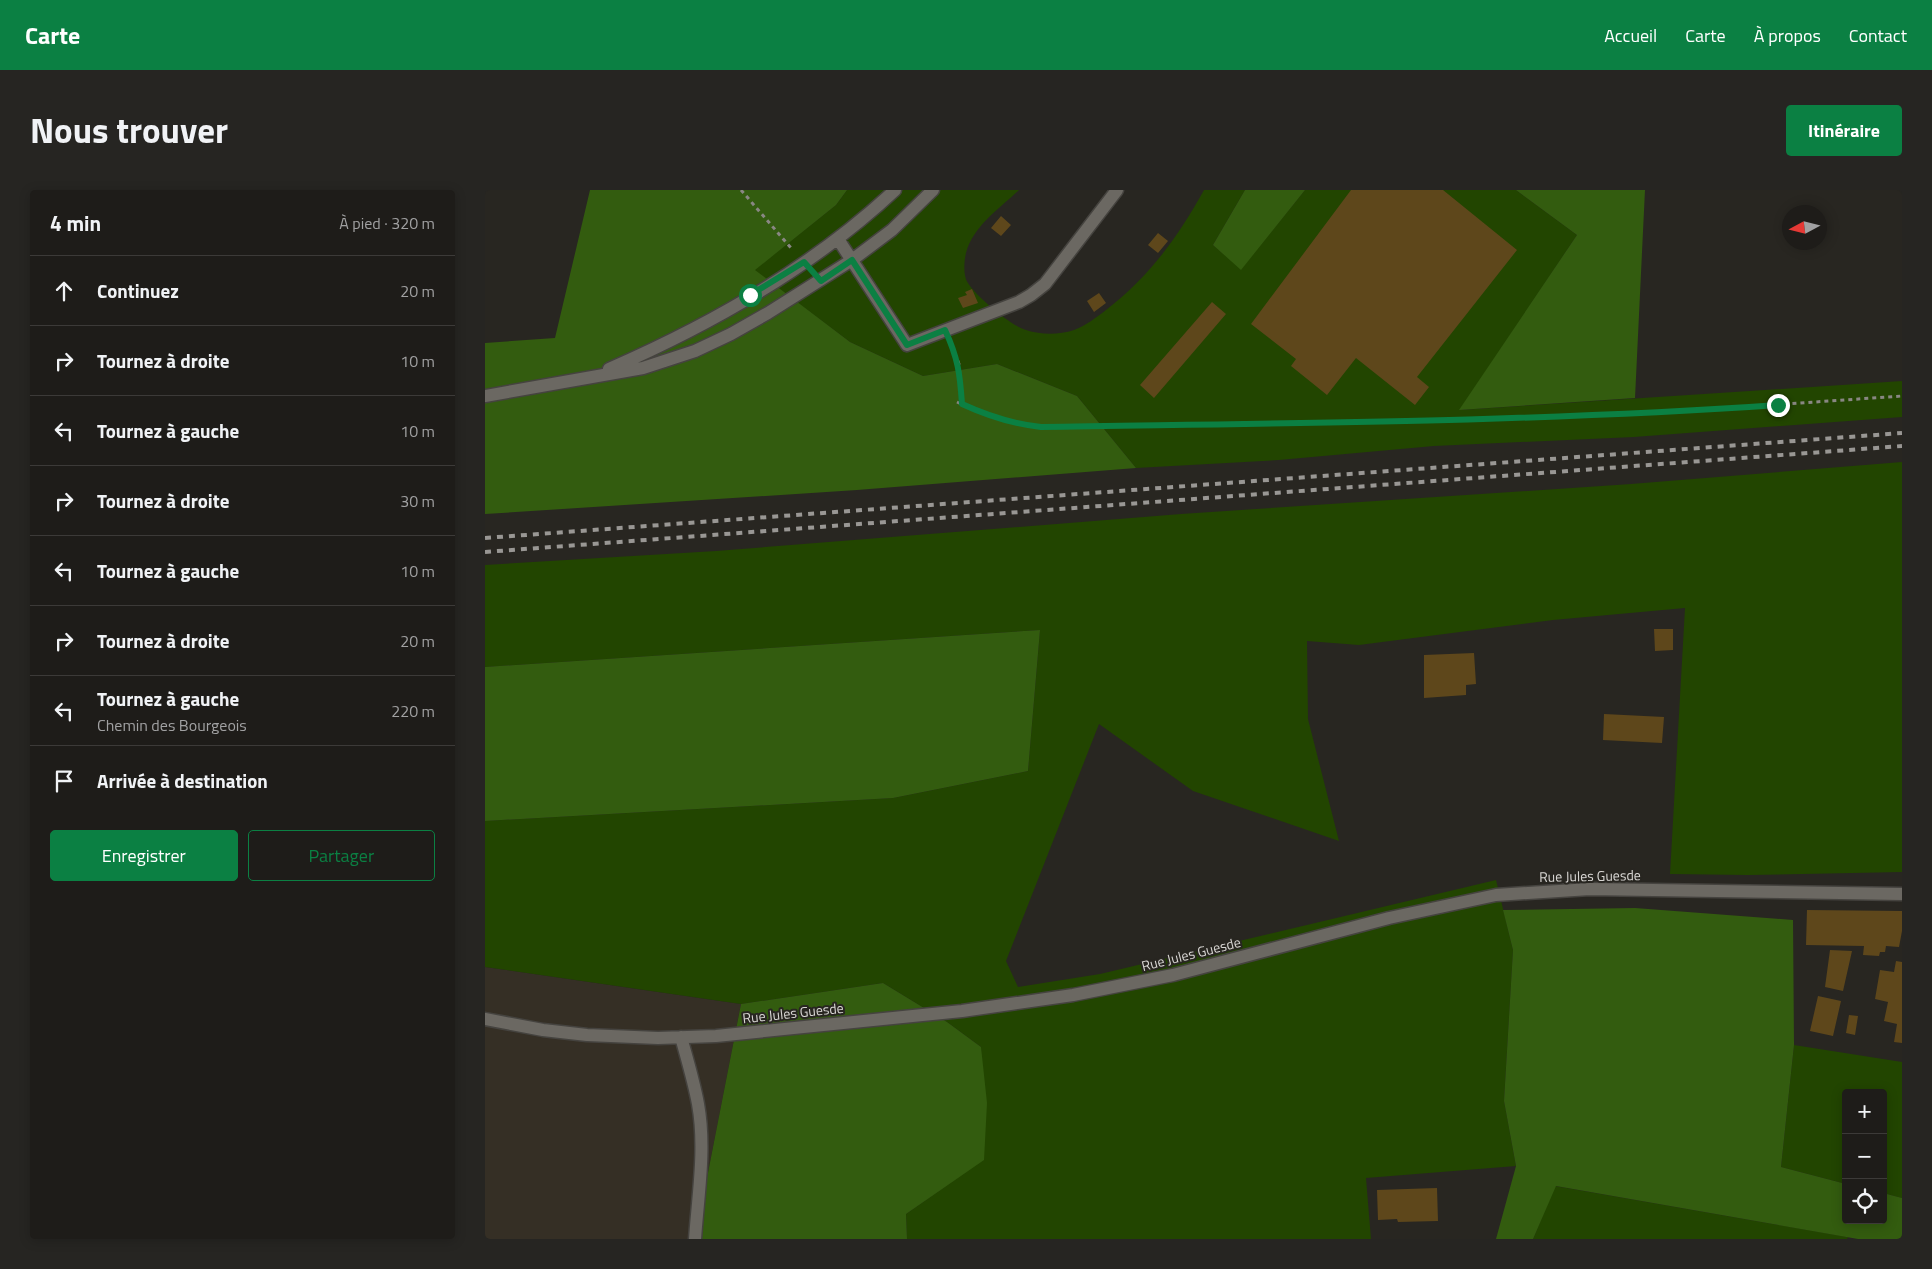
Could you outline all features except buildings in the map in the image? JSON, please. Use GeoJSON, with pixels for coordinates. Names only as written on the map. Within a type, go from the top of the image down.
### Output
{"type":"FeatureCollection","features":[{"type":"Feature","properties":{"kind":"street"},"geometry":{"type":"LineString","coordinates":[[591,377],[690,330],[804,262],[838,239],[895,190]]}},
{"type":"Feature","properties":{"kind":"street"},"geometry":{"type":"LineString","coordinates":[[485,396],[643,368],[695,351],[731,334],[852,260],[892,230],[933,190]]}},
{"type":"Feature","properties":{"kind":"street"},"geometry":{"type":"LineString","coordinates":[[838,239],[907,345],[1031,296],[1045,284],[1117,190]]}},
{"type":"Feature","properties":{"kind":"street","name":"Rue Jules Guesde"},"geometry":{"type":"LineString","coordinates":[[485,1019],[565,1033],[636,1038],[716,1036],[962,1011],[1073,995],[1173,975],[1389,918],[1496,895],[1590,889],[1902,894]]}},
{"type":"Feature","properties":{"kind":"street"},"geometry":{"type":"LineString","coordinates":[[681,1037],[698,1105],[700,1125],[700,1166],[695,1239]]}},
{"type":"Feature","properties":{"kind":"path"},"geometry":{"type":"LineString","coordinates":[[741,190],[804,262]]}},
{"type":"Feature","properties":{"kind":"path"},"geometry":{"type":"LineString","coordinates":[[945,330],[959,364],[962,404]]}},
{"type":"Feature","properties":{"kind":"path"},"geometry":{"type":"LineString","coordinates":[[957,402],[1001,420],[1041,427],[1482,420],[1684,412],[1902,396]]}},
{"type":"Feature","properties":{"kind":"shaded area"},"geometry":{"type":"Polygon","coordinates":[[[485,967],[741,1004],[695,1239],[485,1239],[485,967]]]}},
{"type":"Feature","properties":{"kind":"green space"},"geometry":{"type":"Polygon","coordinates":[[[590,190],[847,190],[836,205],[755,270],[850,342],[923,376],[997,364],[1077,396],[1136,468],[857,490],[485,514],[485,343],[555,338],[590,190]]]}},
{"type":"Feature","properties":{"kind":"green space"},"geometry":{"type":"Polygon","coordinates":[[[847,190],[1019,190],[988,218],[975,234],[966,253],[964,264],[965,276],[972,289],[978,295],[1012,323],[1026,330],[1050,334],[1068,332],[1082,326],[1099,316],[1136,284],[1173,240],[1204,190],[1245,190],[1213,245],[1241,269],[1305,190],[1516,190],[1577,235],[1460,410],[1902,381],[1902,417],[1634,437],[1434,446],[1279,460],[1136,468],[1077,396],[997,364],[923,376],[850,342],[754,270],[836,205],[847,190]]]}},
{"type":"Feature","properties":{"kind":"green space"},"geometry":{"type":"Polygon","coordinates":[[[1245,190],[1305,190],[1241,270],[1213,245],[1245,190]]]}},
{"type":"Feature","properties":{"kind":"green space"},"geometry":{"type":"Polygon","coordinates":[[[1516,190],[1645,190],[1635,398],[1459,410],[1577,235],[1516,190]]]}},
{"type":"Feature","properties":{"kind":"green space"},"geometry":{"type":"Polygon","coordinates":[[[1902,462],[1902,872],[1748,875],[1670,874],[1685,608],[1553,620],[1359,645],[1307,641],[1308,719],[1339,841],[1193,791],[1099,724],[1006,961],[1018,987],[1100,974],[1496,880],[1513,950],[1504,1101],[1516,1166],[1366,1178],[1371,1239],[907,1239],[906,1214],[984,1159],[981,1047],[947,1022],[883,983],[741,1004],[485,967],[485,821],[893,798],[1028,771],[1040,630],[485,667],[485,565],[716,551],[1181,514],[1631,484],[1902,462]]]}},
{"type":"Feature","properties":{"kind":"green space"},"geometry":{"type":"Polygon","coordinates":[[[1040,630],[1028,771],[893,798],[485,821],[485,667],[1040,630]]]}},
{"type":"Feature","properties":{"kind":"green space"},"geometry":{"type":"Polygon","coordinates":[[[1635,908],[1793,920],[1794,1045],[1781,1167],[1842,1183],[1842,1224],[1887,1224],[1887,1194],[1902,1198],[1902,1239],[1858,1239],[1556,1186],[1533,1239],[1496,1239],[1516,1166],[1504,1101],[1513,950],[1503,910],[1635,908]]]}},
{"type":"Feature","properties":{"kind":"green space"},"geometry":{"type":"Polygon","coordinates":[[[883,983],[947,1022],[981,1047],[987,1103],[984,1160],[906,1214],[907,1239],[695,1239],[741,1004],[883,983]]]}},
{"type":"Feature","properties":{"kind":"green space"},"geometry":{"type":"Polygon","coordinates":[[[1794,1045],[1902,1062],[1902,1198],[1887,1194],[1887,1089],[1842,1089],[1842,1183],[1781,1167],[1794,1045]]]}},
{"type":"Feature","properties":{"kind":"green space"},"geometry":{"type":"Polygon","coordinates":[[[1555,1186],[1848,1237],[1847,1239],[1533,1239],[1555,1186]]]}},
{"type":"Feature","properties":{"kind":"railway"},"geometry":{"type":"LineString","coordinates":[[485,538],[1902,433]]}},
{"type":"Feature","properties":{"kind":"railway"},"geometry":{"type":"LineString","coordinates":[[485,552],[1902,446]]}},
{"type":"Feature","properties":{"kind":"route"},"geometry":{"type":"LineString","coordinates":[[750,295],[804,262],[821,281],[852,260],[907,345],[945,330],[959,364],[962,404],[993,417],[1027,426],[1482,420],[1684,412],[1778,405]]}}]}
